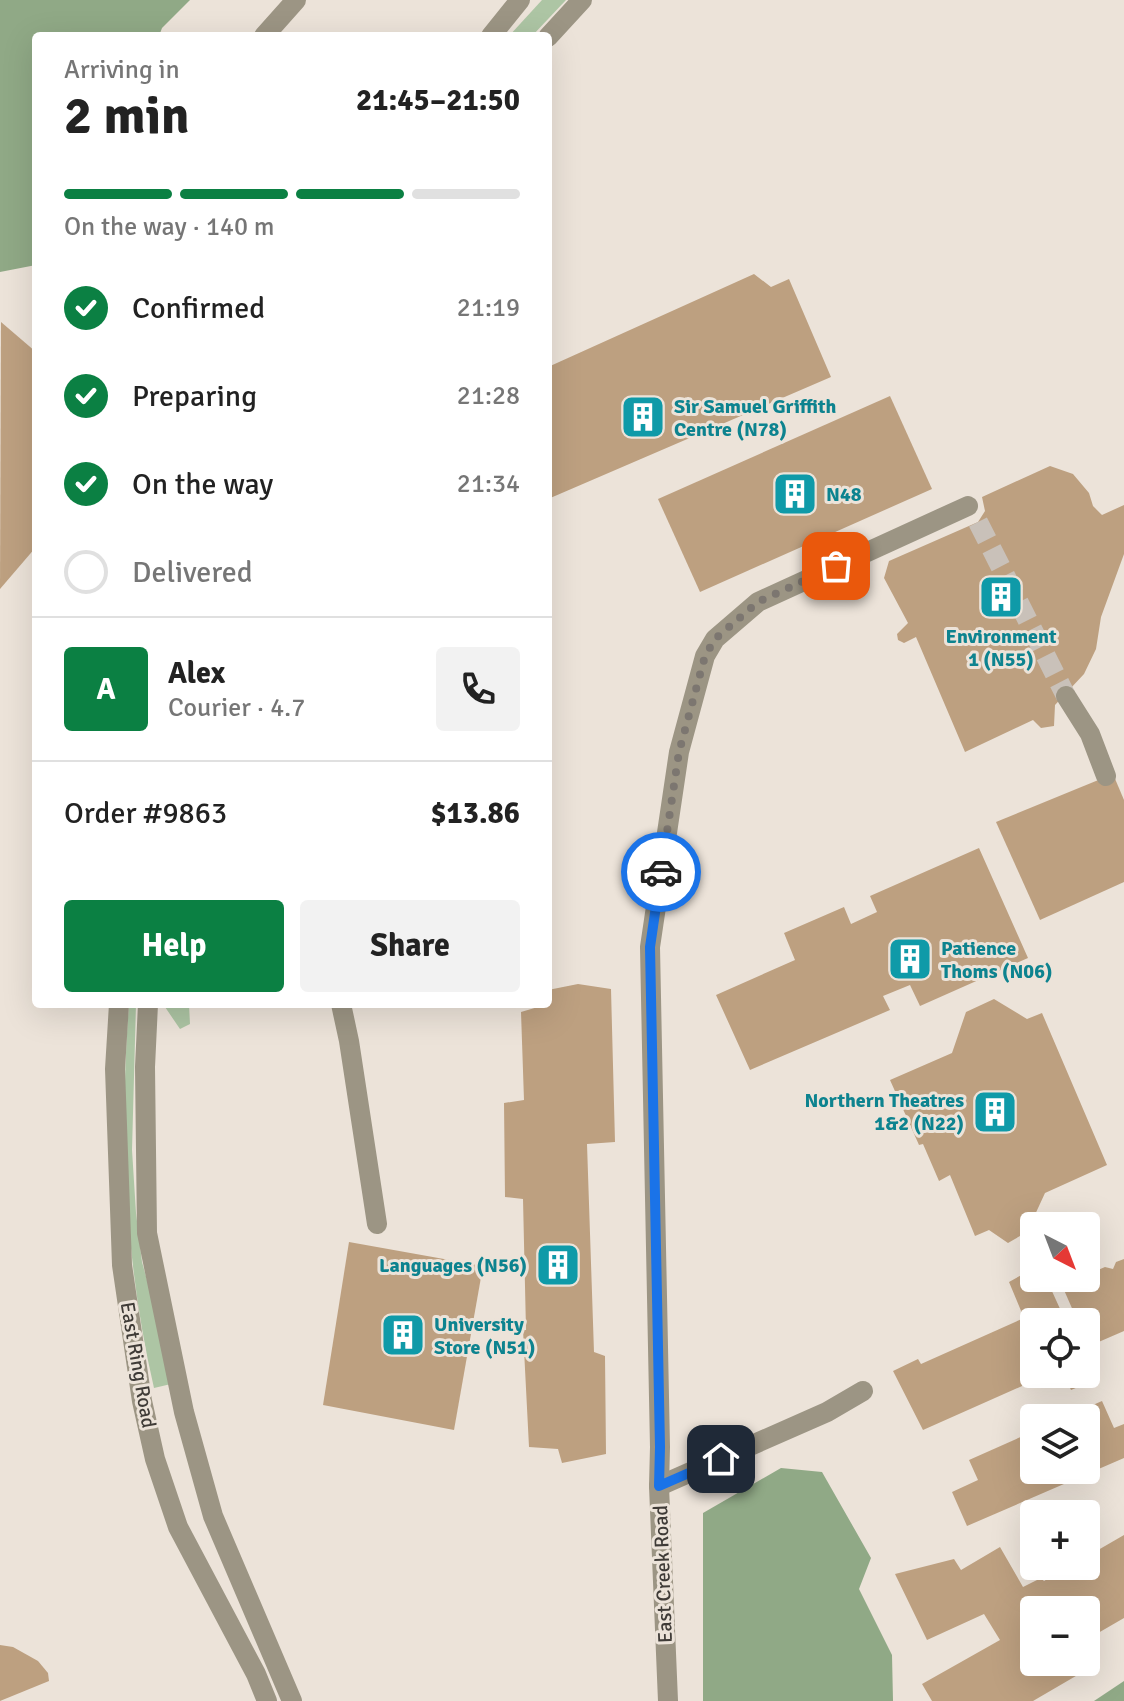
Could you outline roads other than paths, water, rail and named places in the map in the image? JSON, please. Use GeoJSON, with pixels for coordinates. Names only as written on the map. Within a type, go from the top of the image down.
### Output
{"type":"FeatureCollection","features":[{"type":"Feature","properties":{"kind":"street"},"geometry":{"type":"LineString","coordinates":[[268,32],[296,0]]}},
{"type":"Feature","properties":{"kind":"street"},"geometry":{"type":"LineString","coordinates":[[494,32],[520,0]]}},
{"type":"Feature","properties":{"kind":"street"},"geometry":{"type":"LineString","coordinates":[[552,33],[582,0]]}},
{"type":"Feature","properties":{"kind":"street","name":"East Creek Road"},"geometry":{"type":"LineString","coordinates":[[668,1701],[659,1486],[650,947],[679,752],[705,656],[715,639],[758,602],[968,506]]}},
{"type":"Feature","properties":{"kind":"street"},"geometry":{"type":"LineString","coordinates":[[1066,696],[1090,734],[1106,776]]}},
{"type":"Feature","properties":{"kind":"street","name":"East Ring Road"},"geometry":{"type":"LineString","coordinates":[[119,1008],[115,1069],[122,1265],[142,1401],[155,1459],[178,1527],[256,1674],[267,1701]]}},
{"type":"Feature","properties":{"kind":"street","name":"East Ring Road"},"geometry":{"type":"LineString","coordinates":[[148,1008],[145,1067],[147,1233],[184,1412],[213,1516],[292,1701]]}},
{"type":"Feature","properties":{"kind":"street"},"geometry":{"type":"LineString","coordinates":[[342,1008],[377,1224]]}},
{"type":"Feature","properties":{"kind":"street"},"geometry":{"type":"LineString","coordinates":[[659,1486],[827,1412],[863,1391]]}},
{"type":"Feature","properties":{"kind":"tunnel"},"geometry":{"type":"LineString","coordinates":[[978,522],[1066,696]]}},
{"type":"Feature","properties":{"kind":"place","name":"Sir Samuel Griffith Centre (N78)"},"geometry":{"type":"Point","coordinates":[643,417]}},
{"type":"Feature","properties":{"kind":"place","name":"N48"},"geometry":{"type":"Point","coordinates":[795,494]}},
{"type":"Feature","properties":{"kind":"place","name":"Environment 1 (N55)"},"geometry":{"type":"Point","coordinates":[1001,597]}},
{"type":"Feature","properties":{"kind":"place","name":"Patience Thoms (N06)"},"geometry":{"type":"Point","coordinates":[910,959]}},
{"type":"Feature","properties":{"kind":"place","name":"Northern Theatres 1&2 (N22)"},"geometry":{"type":"Point","coordinates":[995,1112]}},
{"type":"Feature","properties":{"kind":"place","name":"Languages (N56)"},"geometry":{"type":"Point","coordinates":[558,1265]}},
{"type":"Feature","properties":{"kind":"place","name":"University Store (N51)"},"geometry":{"type":"Point","coordinates":[403,1335]}}]}
